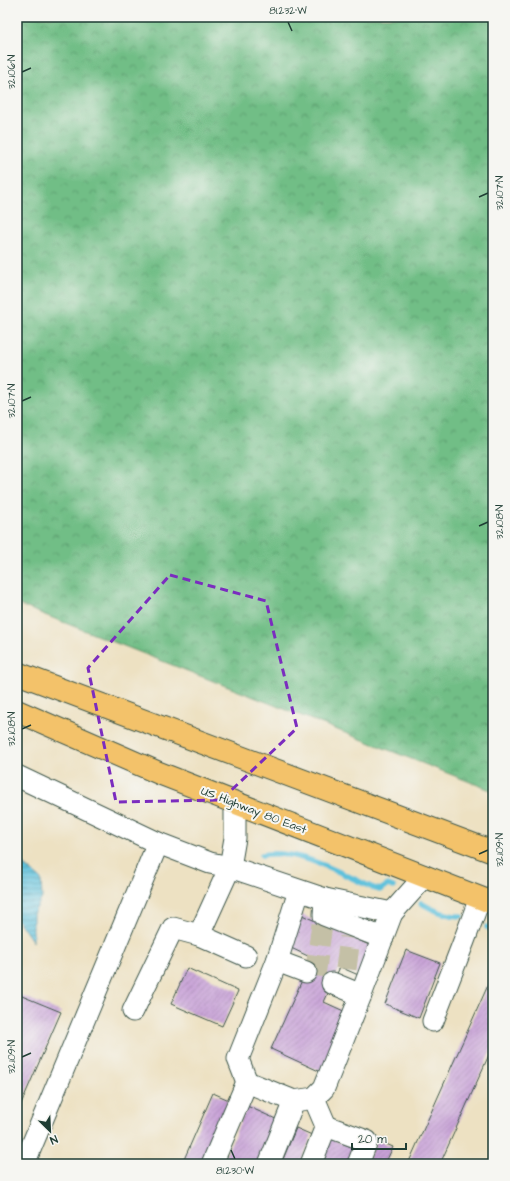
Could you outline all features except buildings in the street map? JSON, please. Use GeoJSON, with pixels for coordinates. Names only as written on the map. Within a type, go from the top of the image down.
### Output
{"type":"FeatureCollection","features":[{"type":"Feature","properties":{"kind":"main road"},"geometry":{"type":"LineString","coordinates":[[17,673],[493,852]]}},
{"type":"Feature","properties":{"kind":"main road","name":"US Highway 80 East"},"geometry":{"type":"LineString","coordinates":[[17,711],[159,773],[486,900]]}},
{"type":"Feature","properties":{"kind":"lane"},"geometry":{"type":"LineString","coordinates":[[17,776],[158,843],[210,863],[230,867],[299,891],[324,913],[351,931],[382,938]]}},
{"type":"Feature","properties":{"kind":"lane"},"geometry":{"type":"LineString","coordinates":[[199,935],[230,867],[235,838],[235,802]]}},
{"type":"Feature","properties":{"kind":"lane"},"geometry":{"type":"LineString","coordinates":[[24,1164],[158,843]]}},
{"type":"Feature","properties":{"kind":"lane"},"geometry":{"type":"LineString","coordinates":[[269,1164],[304,1100],[324,1088],[346,984],[382,938],[392,913],[425,876]]}},
{"type":"Feature","properties":{"kind":"lane"},"geometry":{"type":"LineString","coordinates":[[212,1164],[247,1082],[238,1059],[277,961],[299,891]]}},
{"type":"Feature","properties":{"kind":"lane"},"geometry":{"type":"LineString","coordinates":[[433,1021],[464,941],[486,900]]}},
{"type":"Feature","properties":{"kind":"lane"},"geometry":{"type":"LineString","coordinates":[[324,913],[392,913]]}},
{"type":"Feature","properties":{"kind":"lane"},"geometry":{"type":"LineString","coordinates":[[133,1011],[173,928],[199,935],[246,956]]}},
{"type":"Feature","properties":{"kind":"lane"},"geometry":{"type":"LineString","coordinates":[[277,961],[306,972]]}},
{"type":"Feature","properties":{"kind":"lane"},"geometry":{"type":"LineString","coordinates":[[247,1082],[304,1100],[326,1126],[367,1141],[358,1164]]}},
{"type":"Feature","properties":{"kind":"lane"},"geometry":{"type":"LineString","coordinates":[[310,1164],[326,1126]]}},
{"type":"Feature","properties":{"kind":"highlighted area"},"geometry":{"type":"Polygon","coordinates":[[[170,575],[266,601],[297,728],[221,800],[116,802],[88,668],[170,575]]]}},
{"type":"Feature","properties":{"kind":"green space"},"geometry":{"type":"Polygon","coordinates":[[[17,17],[493,17],[493,791],[17,604],[17,17]]]}},
{"type":"Feature","properties":{"kind":"water"},"geometry":{"type":"Polygon","coordinates":[[[17,858],[41,879],[42,898],[33,914],[33,942],[17,919],[17,858]]]}},
{"type":"Feature","properties":{"kind":"waterway"},"geometry":{"type":"LineString","coordinates":[[262,855],[276,854],[304,858],[333,869],[373,888],[380,890],[388,885],[393,887]]}},
{"type":"Feature","properties":{"kind":"waterway"},"geometry":{"type":"LineString","coordinates":[[421,903],[441,912],[461,916]]}},
{"type":"Feature","properties":{"kind":"waterway"},"geometry":{"type":"LineString","coordinates":[[487,927],[493,930]]}},
{"type":"Feature","properties":{"kind":"tunnel"},"geometry":{"type":"LineString","coordinates":[[315,976],[322,924]]}},
{"type":"Feature","properties":{"kind":"tunnel"},"geometry":{"type":"LineString","coordinates":[[346,969],[350,937]]}}]}
